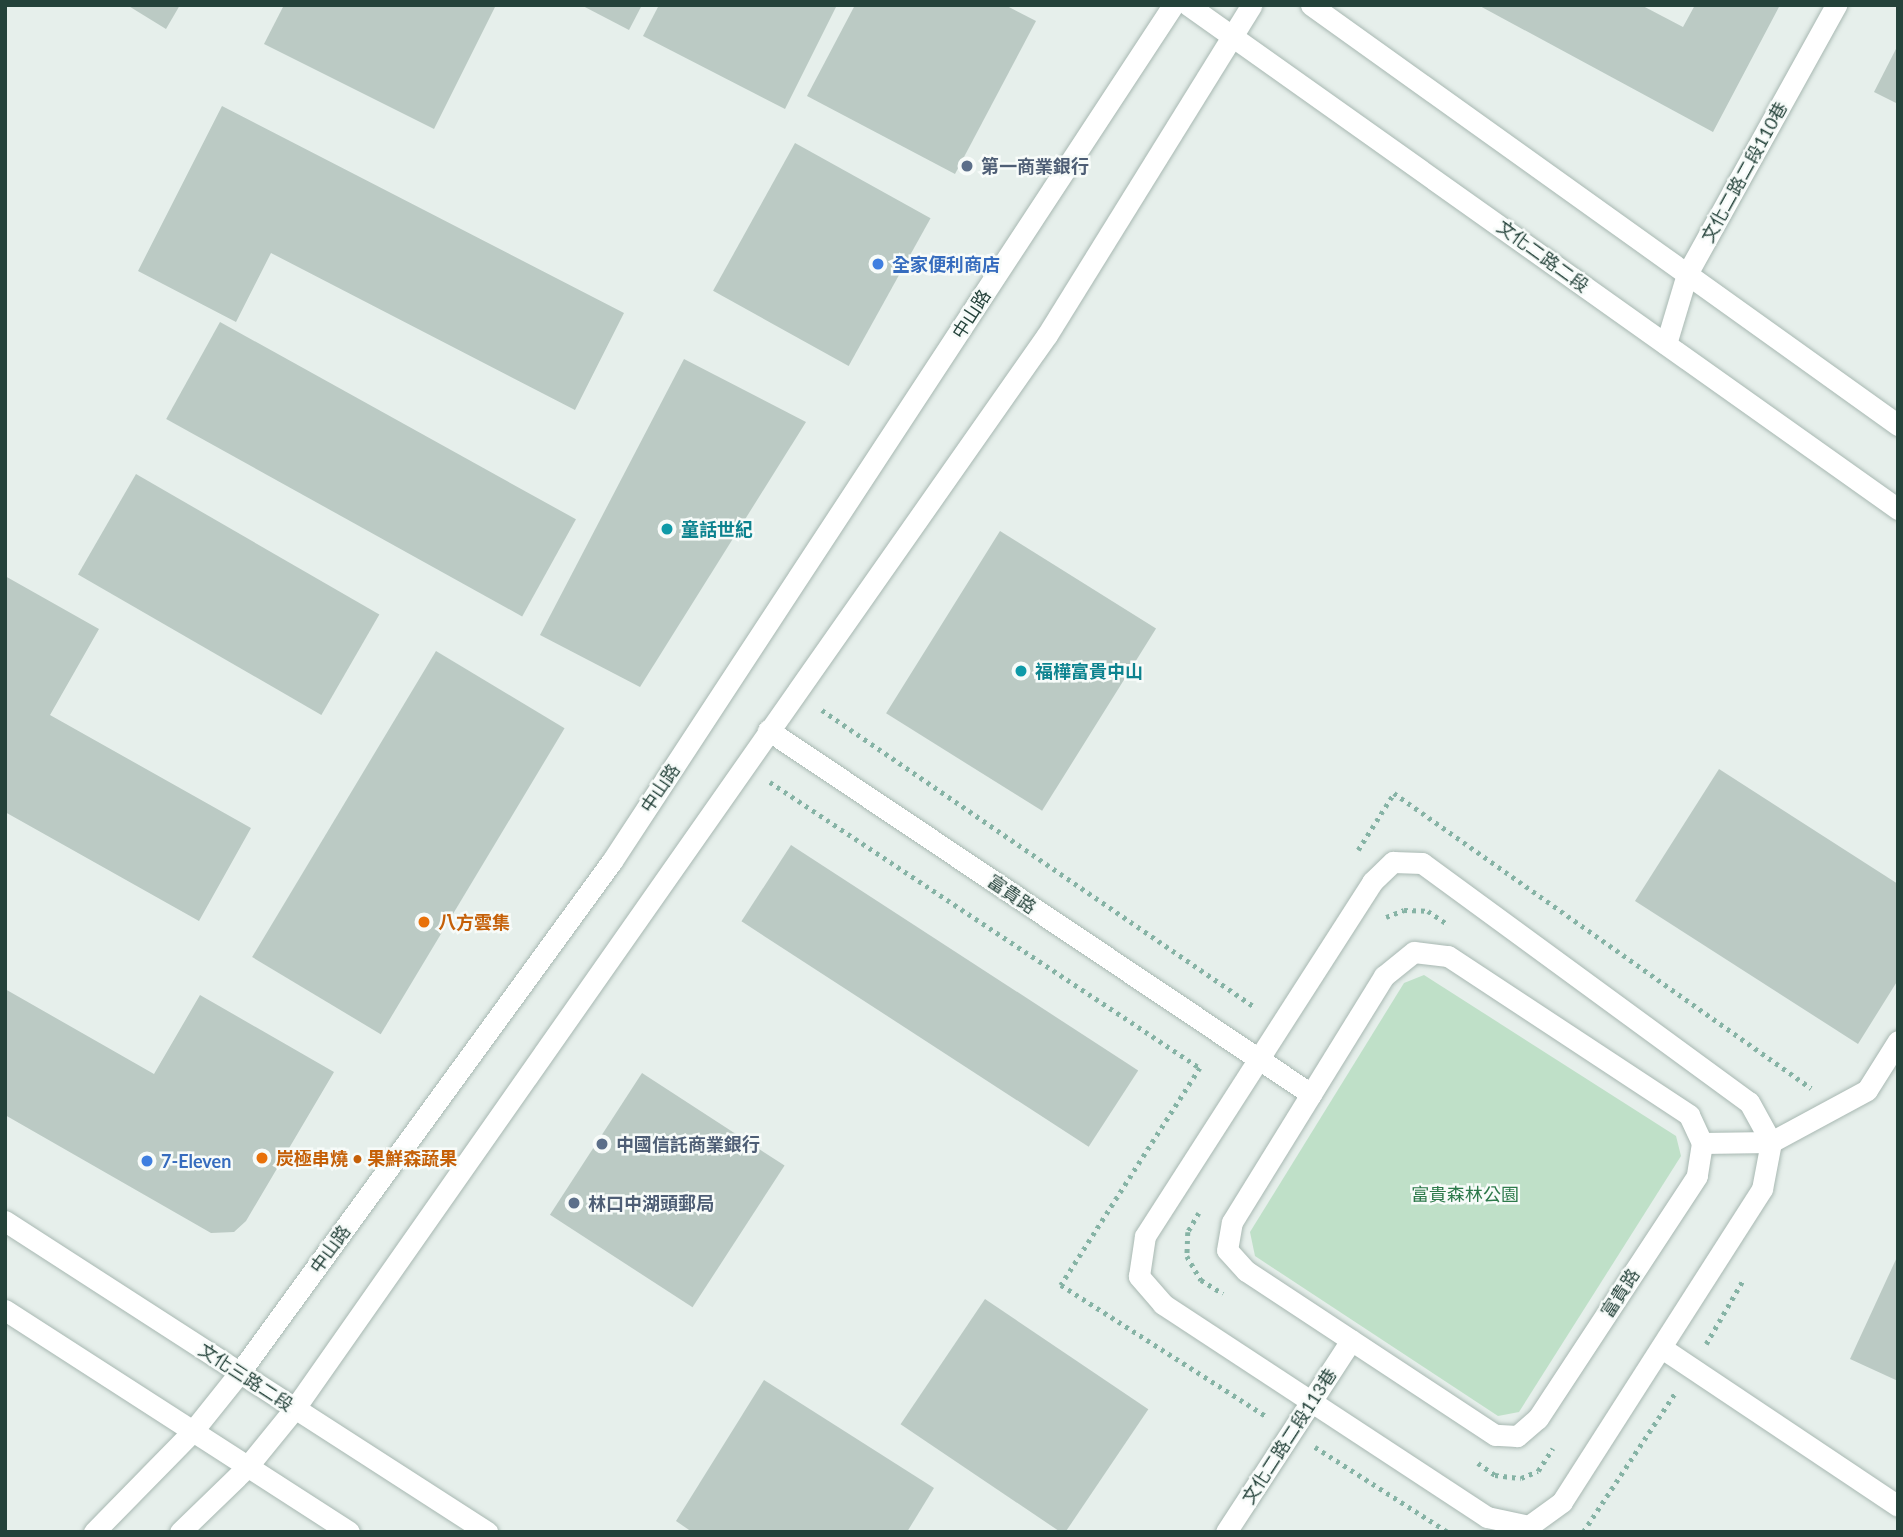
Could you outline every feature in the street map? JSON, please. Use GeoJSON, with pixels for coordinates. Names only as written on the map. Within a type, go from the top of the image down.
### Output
{"type":"FeatureCollection","features":[{"type":"Feature","properties":{"kind":"main road","name":"中山路"},"geometry":{"type":"LineString","coordinates":[[94,1532],[192,1432],[240,1372],[612,861],[1173,5]]}},
{"type":"Feature","properties":{"kind":"main road","name":"文化二路二段"},"geometry":{"type":"LineString","coordinates":[[1188,5],[1898,509]]}},
{"type":"Feature","properties":{"kind":"main road"},"geometry":{"type":"LineString","coordinates":[[180,1532],[247,1467],[295,1408],[1046,335],[1252,5]]}},
{"type":"Feature","properties":{"kind":"main road"},"geometry":{"type":"LineString","coordinates":[[1311,5],[1898,425]]}},
{"type":"Feature","properties":{"kind":"main road","name":"文化二路二段110巷"},"geometry":{"type":"LineString","coordinates":[[1666,344],[1687,275],[1836,5]]}},
{"type":"Feature","properties":{"kind":"main road","name":"富貴路"},"geometry":{"type":"LineString","coordinates":[[768,730],[1311,1094]]}},
{"type":"Feature","properties":{"kind":"main road"},"geometry":{"type":"LineString","coordinates":[[1393,862],[1423,863],[1749,1102],[1771,1142],[1762,1189],[1662,1348],[1562,1502],[1529,1526],[1487,1517],[1314,1400],[1163,1304],[1139,1276],[1145,1236],[1256,1059],[1372,882],[1393,862]]}},
{"type":"Feature","properties":{"kind":"main road","name":"富貴路"},"geometry":{"type":"LineString","coordinates":[[1414,952],[1448,956],[1689,1115],[1702,1143],[1697,1176],[1538,1418],[1517,1437],[1495,1435],[1245,1271],[1227,1250],[1232,1222],[1384,976],[1414,952]]}},
{"type":"Feature","properties":{"kind":"main road"},"geometry":{"type":"LineString","coordinates":[[1702,1143],[1771,1142],[1867,1090],[1898,1041]]}},
{"type":"Feature","properties":{"kind":"main road","name":"文化三路二段"},"geometry":{"type":"LineString","coordinates":[[5,1221],[487,1532]]}},
{"type":"Feature","properties":{"kind":"main road"},"geometry":{"type":"LineString","coordinates":[[5,1310],[349,1532]]}},
{"type":"Feature","properties":{"kind":"main road","name":"文化二路二段113巷"},"geometry":{"type":"LineString","coordinates":[[1226,1532],[1293,1433],[1351,1340]]}},
{"type":"Feature","properties":{"kind":"main road"},"geometry":{"type":"LineString","coordinates":[[1662,1348],[1898,1506]]}},
{"type":"Feature","properties":{"kind":"path"},"geometry":{"type":"LineString","coordinates":[[795,691],[1258,1010],[1265,998]]}},
{"type":"Feature","properties":{"kind":"path"},"geometry":{"type":"LineString","coordinates":[[743,765],[1200,1068],[1061,1285],[1448,1532]]}},
{"type":"Feature","properties":{"kind":"path"},"geometry":{"type":"LineString","coordinates":[[1351,861],[1394,793],[1838,1106]]}},
{"type":"Feature","properties":{"kind":"path"},"geometry":{"type":"LineString","coordinates":[[1379,920],[1404,910],[1428,911],[1451,927]]}},
{"type":"Feature","properties":{"kind":"path"},"geometry":{"type":"LineString","coordinates":[[1201,1210],[1188,1232],[1186,1256],[1201,1280],[1234,1302]]}},
{"type":"Feature","properties":{"kind":"path"},"geometry":{"type":"LineString","coordinates":[[1472,1460],[1495,1475],[1521,1478],[1538,1471],[1561,1436]]}},
{"type":"Feature","properties":{"kind":"green space","name":"富貴森林公園"},"geometry":{"type":"Polygon","coordinates":[[[1424,975],[1676,1136],[1681,1156],[1519,1412],[1498,1416],[1255,1256],[1250,1232],[1404,983],[1424,975]]]}},
{"type":"Feature","properties":{"kind":"building"},"geometry":{"type":"Polygon","coordinates":[[[127,5],[180,5],[166,29],[127,5]]]}},
{"type":"Feature","properties":{"kind":"building"},"geometry":{"type":"Polygon","coordinates":[[[284,5],[496,5],[434,129],[264,44],[284,5]]]}},
{"type":"Feature","properties":{"kind":"building"},"geometry":{"type":"Polygon","coordinates":[[[581,5],[642,5],[629,30],[581,5]]]}},
{"type":"Feature","properties":{"kind":"building"},"geometry":{"type":"Polygon","coordinates":[[[659,5],[837,5],[785,109],[643,36],[659,5]]]}},
{"type":"Feature","properties":{"kind":"building"},"geometry":{"type":"Polygon","coordinates":[[[855,5],[1005,5],[1036,21],[955,174],[807,96],[855,5]]]}},
{"type":"Feature","properties":{"kind":"building"},"geometry":{"type":"Polygon","coordinates":[[[1478,5],[1641,5],[1683,27],[1695,5],[1780,5],[1713,132],[1478,5]]]}},
{"type":"Feature","properties":{"kind":"building"},"geometry":{"type":"Polygon","coordinates":[[[1898,45],[1898,104],[1874,92],[1898,45]]]}},
{"type":"Feature","properties":{"kind":"building"},"geometry":{"type":"Polygon","coordinates":[[[222,106],[624,313],[575,410],[271,253],[236,322],[138,271],[222,106]]]}},
{"type":"Feature","properties":{"kind":"building"},"geometry":{"type":"Polygon","coordinates":[[[795,143],[931,218],[849,366],[713,291],[795,143]]]}},
{"type":"Feature","properties":{"kind":"building"},"geometry":{"type":"Polygon","coordinates":[[[220,322],[576,519],[522,616],[166,419],[220,322]]]}},
{"type":"Feature","properties":{"kind":"building","name":"童話世紀"},"geometry":{"type":"Polygon","coordinates":[[[684,359],[806,422],[640,687],[540,635],[684,359]]]}},
{"type":"Feature","properties":{"kind":"building"},"geometry":{"type":"Polygon","coordinates":[[[136,474],[379,614],[321,715],[78,574],[136,474]]]}},
{"type":"Feature","properties":{"kind":"building","name":"福樺富貴中山"},"geometry":{"type":"Polygon","coordinates":[[[1000,531],[1156,629],[1042,811],[886,713],[1000,531]]]}},
{"type":"Feature","properties":{"kind":"building"},"geometry":{"type":"Polygon","coordinates":[[[5,576],[99,629],[50,715],[251,828],[199,921],[5,812],[5,576]]]}},
{"type":"Feature","properties":{"kind":"building"},"geometry":{"type":"Polygon","coordinates":[[[436,651],[565,728],[381,1034],[252,957],[436,651]]]}},
{"type":"Feature","properties":{"kind":"building"},"geometry":{"type":"Polygon","coordinates":[[[1719,769],[1898,884],[1898,980],[1858,1044],[1635,901],[1719,769]]]}},
{"type":"Feature","properties":{"kind":"building"},"geometry":{"type":"Polygon","coordinates":[[[791,845],[1138,1070],[1089,1147],[741,921],[791,845]]]}},
{"type":"Feature","properties":{"kind":"building"},"geometry":{"type":"Polygon","coordinates":[[[5,989],[154,1074],[200,995],[334,1072],[246,1221],[234,1232],[211,1233],[5,1115],[5,989]]]}},
{"type":"Feature","properties":{"kind":"building"},"geometry":{"type":"Polygon","coordinates":[[[642,1073],[785,1166],[693,1307],[550,1215],[642,1073]]]}},
{"type":"Feature","properties":{"kind":"building"},"geometry":{"type":"Polygon","coordinates":[[[1898,1255],[1898,1381],[1850,1359],[1898,1255]]]}},
{"type":"Feature","properties":{"kind":"building"},"geometry":{"type":"Polygon","coordinates":[[[985,1299],[1148,1409],[1065,1532],[1060,1532],[901,1424],[985,1299]]]}},
{"type":"Feature","properties":{"kind":"building"},"geometry":{"type":"Polygon","coordinates":[[[764,1380],[934,1488],[907,1532],[692,1532],[676,1521],[764,1380]]]}},
{"type":"Feature","properties":{"kind":"place","name":"第一商業銀行"},"geometry":{"type":"Point","coordinates":[967,166]}},
{"type":"Feature","properties":{"kind":"place","name":"全家便利商店"},"geometry":{"type":"Point","coordinates":[878,264]}},
{"type":"Feature","properties":{"kind":"place","name":"童話世紀"},"geometry":{"type":"Point","coordinates":[667,529]}},
{"type":"Feature","properties":{"kind":"place","name":"福樺富貴中山"},"geometry":{"type":"Point","coordinates":[1021,671]}},
{"type":"Feature","properties":{"kind":"place","name":"八方雲集"},"geometry":{"type":"Point","coordinates":[424,922]}},
{"type":"Feature","properties":{"kind":"place","name":"中國信託商業銀行"},"geometry":{"type":"Point","coordinates":[602,1144]}},
{"type":"Feature","properties":{"kind":"place","name":"炭極串燒 • 果鮮森蔬果"},"geometry":{"type":"Point","coordinates":[262,1158]}},
{"type":"Feature","properties":{"kind":"place","name":"7-Eleven"},"geometry":{"type":"Point","coordinates":[147,1161]}},
{"type":"Feature","properties":{"kind":"place","name":"林口中湖頭郵局"},"geometry":{"type":"Point","coordinates":[574,1203]}}]}
